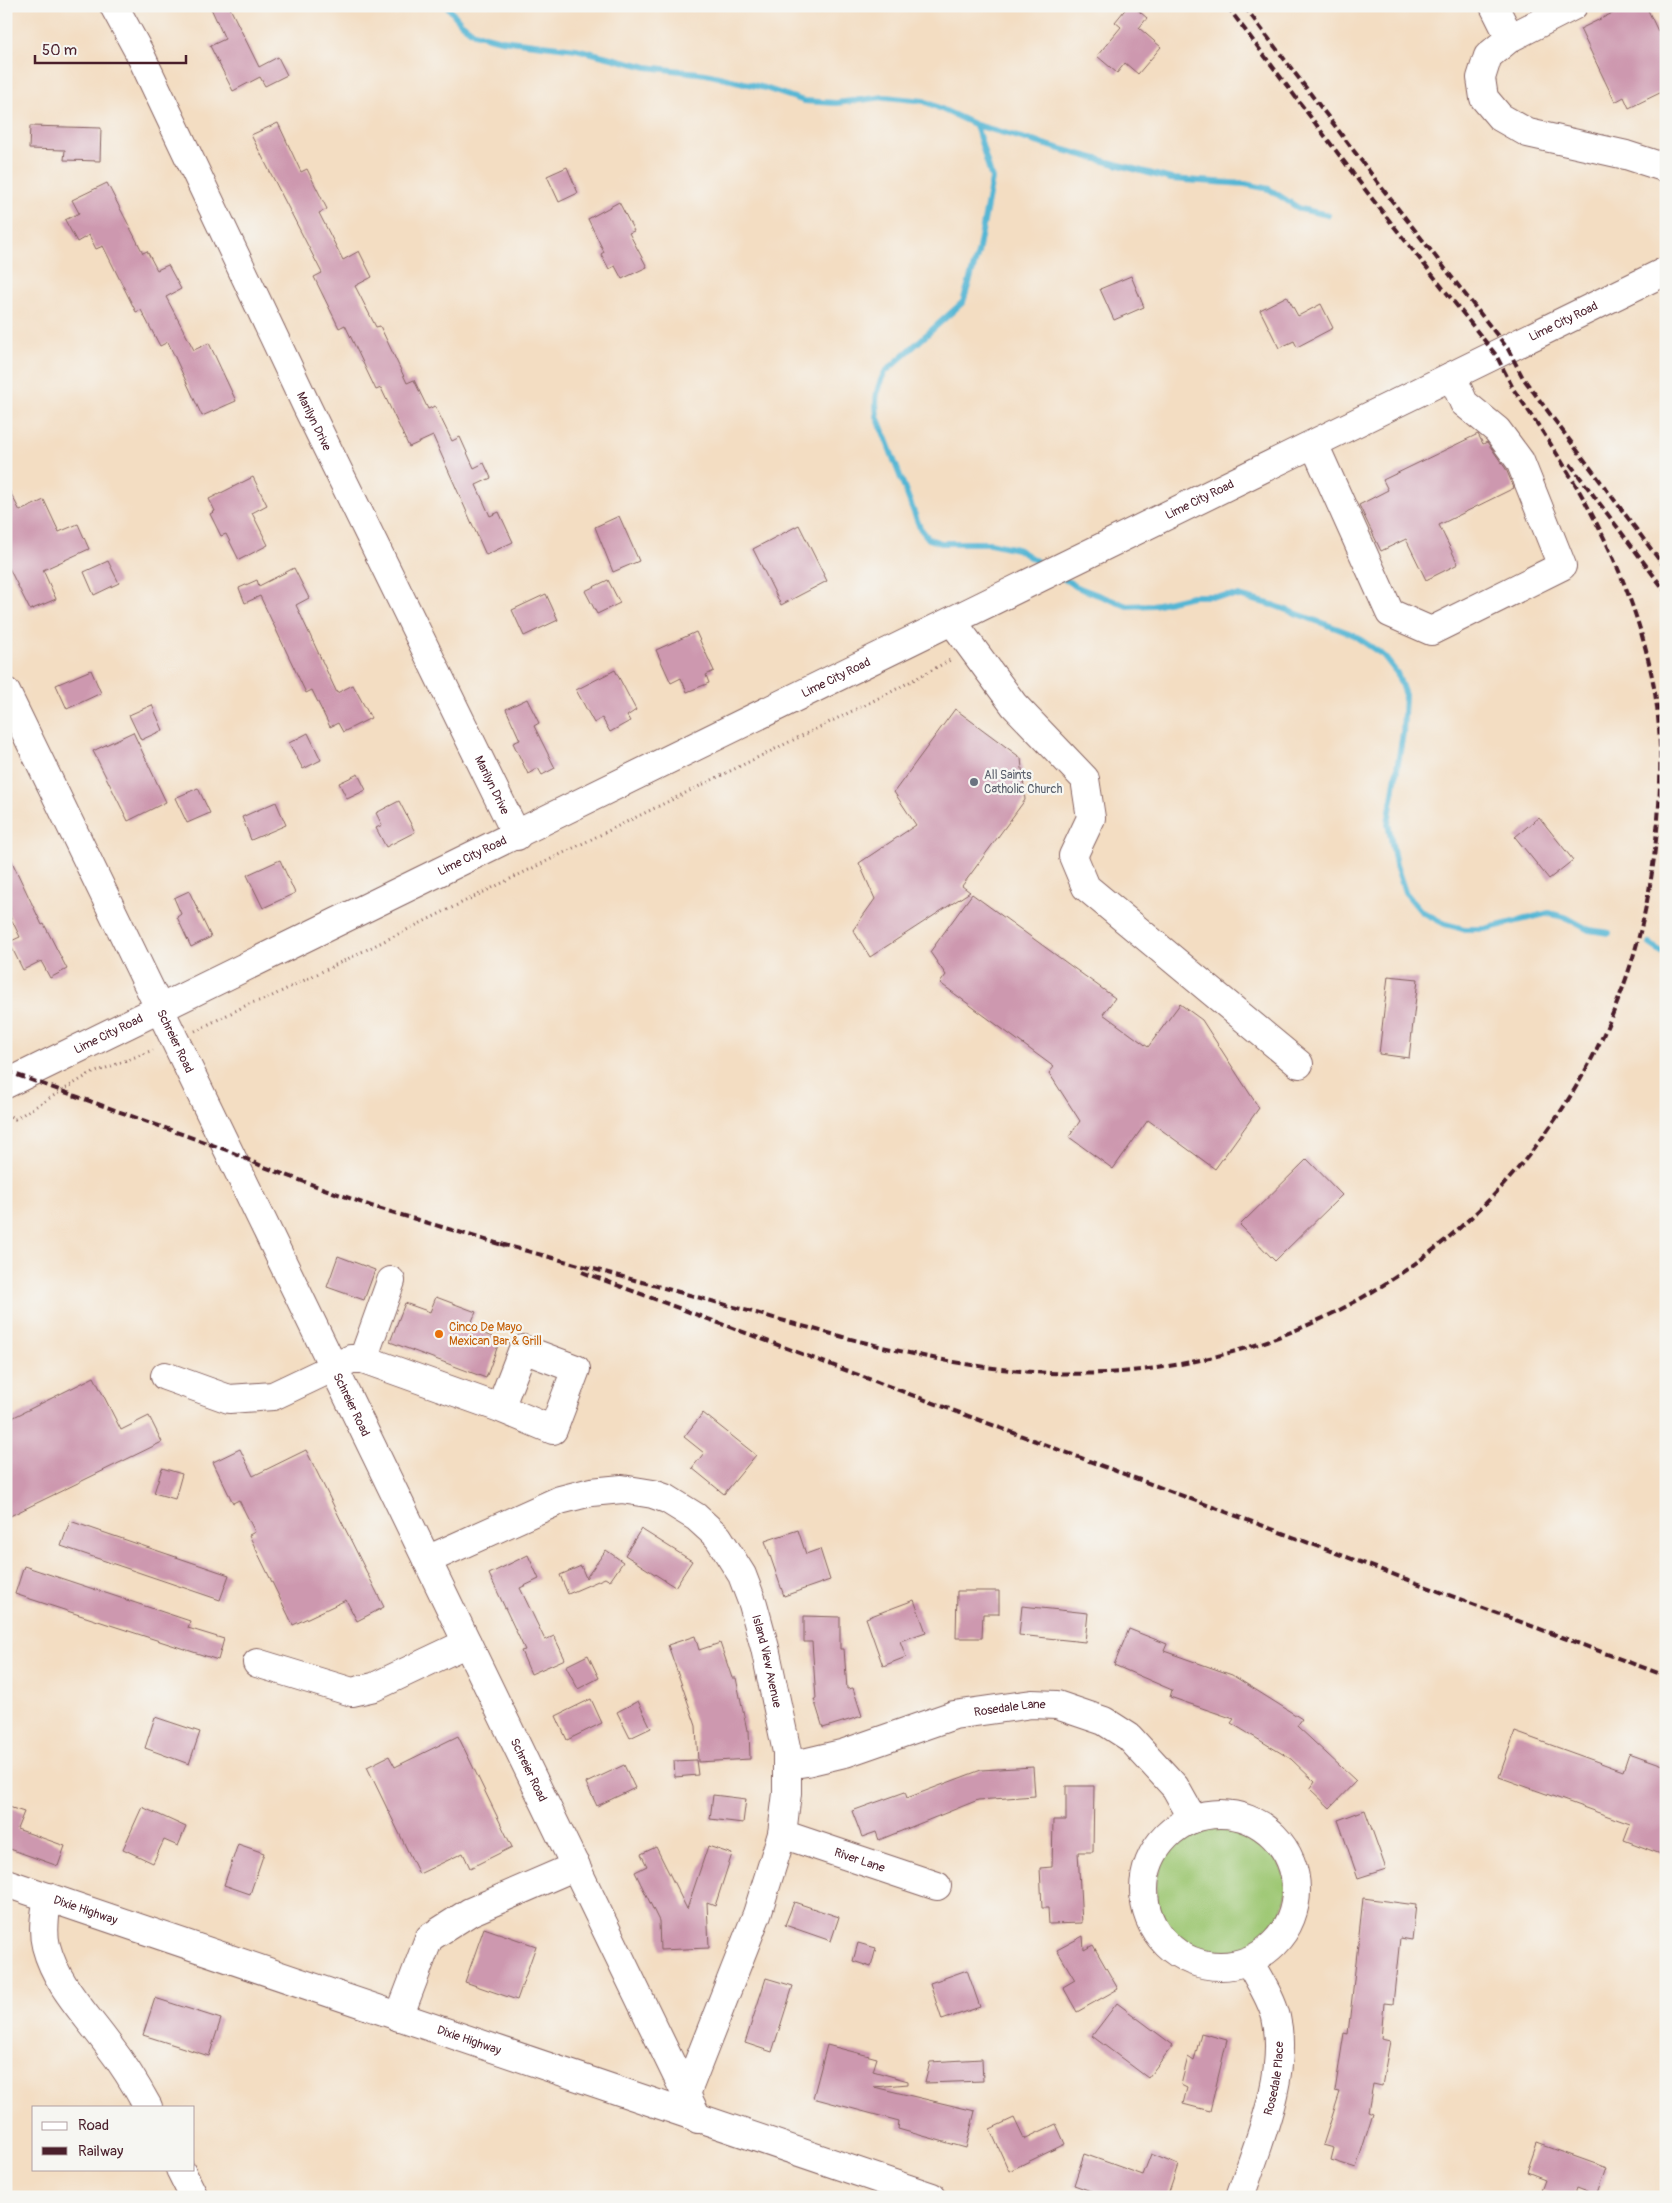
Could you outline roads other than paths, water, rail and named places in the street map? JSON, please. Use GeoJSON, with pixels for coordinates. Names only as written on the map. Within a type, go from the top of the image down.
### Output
{"type":"FeatureCollection","features":[{"type":"Feature","properties":{"kind":"street","name":"Marilyn Drive"},"geometry":{"type":"LineString","coordinates":[[114,6],[139,52],[308,409],[517,836]]}},
{"type":"Feature","properties":{"kind":"street"},"geometry":{"type":"LineString","coordinates":[[1494,6],[1510,38]]}},
{"type":"Feature","properties":{"kind":"street"},"geometry":{"type":"LineString","coordinates":[[1573,6],[1510,38],[1488,56],[1481,78],[1484,98],[1500,117],[1528,133],[1626,155],[1666,168]]}},
{"type":"Feature","properties":{"kind":"street","name":"Lime City Road"},"geometry":{"type":"LineString","coordinates":[[6,1084],[517,836],[1666,271]]}},
{"type":"Feature","properties":{"kind":"street"},"geometry":{"type":"LineString","coordinates":[[1314,444],[1390,613],[1431,631],[1562,566],[1520,461],[1497,430],[1464,403],[1452,376]]}},
{"type":"Feature","properties":{"kind":"street"},"geometry":{"type":"LineString","coordinates":[[952,621],[1014,705],[1085,780],[1092,818],[1073,856],[1086,887],[1299,1064]]}},
{"type":"Feature","properties":{"kind":"street","name":"Schreier Road"},"geometry":{"type":"LineString","coordinates":[[6,692],[698,2119]]}},
{"type":"Feature","properties":{"kind":"street"},"geometry":{"type":"LineString","coordinates":[[363,1359],[391,1282]]}},
{"type":"Feature","properties":{"kind":"street"},"geometry":{"type":"LineString","coordinates":[[165,1376],[230,1399],[273,1396],[351,1359],[363,1359],[500,1408]]}},
{"type":"Feature","properties":{"kind":"street","name":"Island View Avenue"},"geometry":{"type":"LineString","coordinates":[[428,1560],[560,1500],[591,1492],[622,1489],[638,1491],[667,1499],[696,1517],[728,1549],[742,1575],[753,1604],[787,1752],[787,1786],[782,1834],[757,1914],[686,2094]]}},
{"type":"Feature","properties":{"kind":"street"},"geometry":{"type":"LineString","coordinates":[[257,1663],[352,1692],[374,1687],[467,1643]]}},
{"type":"Feature","properties":{"kind":"street","name":"Rosedale Lane"},"geometry":{"type":"LineString","coordinates":[[787,1765],[845,1753],[954,1715],[1032,1704],[1057,1705],[1104,1721],[1130,1737],[1175,1787],[1193,1819]]}},
{"type":"Feature","properties":{"kind":"street"},"geometry":{"type":"LineString","coordinates":[[1216,1814],[1232,1815],[1248,1820],[1276,1838],[1292,1865],[1296,1880],[1294,1910],[1278,1940],[1268,1950],[1249,1961],[1241,1964],[1204,1965],[1189,1960],[1176,1953],[1156,1933],[1149,1918],[1144,1896],[1145,1877],[1150,1860],[1165,1837],[1176,1828],[1193,1819],[1216,1814]]}},
{"type":"Feature","properties":{"kind":"street","name":"River Lane"},"geometry":{"type":"LineString","coordinates":[[782,1834],[937,1886]]}},
{"type":"Feature","properties":{"kind":"street"},"geometry":{"type":"LineString","coordinates":[[399,2017],[429,1938],[470,1912],[576,1866]]}},
{"type":"Feature","properties":{"kind":"street","name":"Dixie Highway"},"geometry":{"type":"LineString","coordinates":[[6,1883],[932,2197]]}},
{"type":"Feature","properties":{"kind":"street"},"geometry":{"type":"LineString","coordinates":[[48,1897],[44,1922],[45,1946],[57,1976],[71,1999],[130,2075],[147,2106]]}},
{"type":"Feature","properties":{"kind":"street","name":"Rosedale Place"},"geometry":{"type":"LineString","coordinates":[[1240,2197],[1267,2119],[1276,2076],[1279,2047],[1276,2017],[1268,1996],[1249,1961]]}},
{"type":"Feature","properties":{"kind":"street"},"geometry":{"type":"LineString","coordinates":[[180,2170],[194,2197]]}},
{"type":"Feature","properties":{"kind":"waterway"},"geometry":{"type":"LineString","coordinates":[[447,6],[461,23],[474,33],[501,40],[576,49],[647,67],[706,74],[765,88],[804,101],[836,103],[885,97],[924,101],[976,125],[1075,153],[1171,179],[1245,184],[1269,189],[1300,209],[1328,215]]}},
{"type":"Feature","properties":{"kind":"waterway"},"geometry":{"type":"LineString","coordinates":[[976,125],[992,179],[978,253],[963,302],[885,372],[877,393],[877,416],[920,528],[929,539],[941,543],[990,543],[1017,549],[1046,567]]}},
{"type":"Feature","properties":{"kind":"waterway"},"geometry":{"type":"LineString","coordinates":[[1061,577],[1077,587],[1127,606],[1154,605],[1192,596],[1238,596],[1273,605],[1352,634],[1383,655],[1397,673],[1405,695],[1403,733],[1388,823],[1396,865],[1405,892],[1421,911],[1445,924],[1464,929],[1485,929],[1549,913],[1567,918],[1589,930],[1609,933]]}},
{"type":"Feature","properties":{"kind":"waterway"},"geometry":{"type":"LineString","coordinates":[[1650,944],[1666,955]]}},
{"type":"Feature","properties":{"kind":"railway"},"geometry":{"type":"LineString","coordinates":[[1227,6],[1373,200],[1496,355],[1514,390]]}},
{"type":"Feature","properties":{"kind":"railway"},"geometry":{"type":"LineString","coordinates":[[1244,6],[1385,192],[1508,349],[1523,378],[1666,569]]}},
{"type":"Feature","properties":{"kind":"railway"},"geometry":{"type":"LineString","coordinates":[[501,1244],[895,1350],[941,1360],[988,1367],[1083,1374],[1131,1371],[1232,1352],[1326,1317],[1411,1267],[1486,1203],[1549,1128],[1599,1043],[1635,950],[1655,849],[1660,790],[1658,712],[1646,651],[1634,610],[1601,531],[1581,494],[1559,457],[1511,386]]}},
{"type":"Feature","properties":{"kind":"railway"},"geometry":{"type":"LineString","coordinates":[[1570,464],[1666,592]]}},
{"type":"Feature","properties":{"kind":"railway"},"geometry":{"type":"LineString","coordinates":[[6,1071],[229,1151],[264,1167],[371,1206],[506,1246]]}},
{"type":"Feature","properties":{"kind":"railway"},"geometry":{"type":"LineString","coordinates":[[582,1272],[1666,1676]]}},
{"type":"Feature","properties":{"kind":"place","name":"All Saints Catholic Church"},"geometry":{"type":"Point","coordinates":[974,782]}},
{"type":"Feature","properties":{"kind":"place","name":"Cinco De Mayo Mexican Bar & Grill"},"geometry":{"type":"Point","coordinates":[439,1334]}}]}
